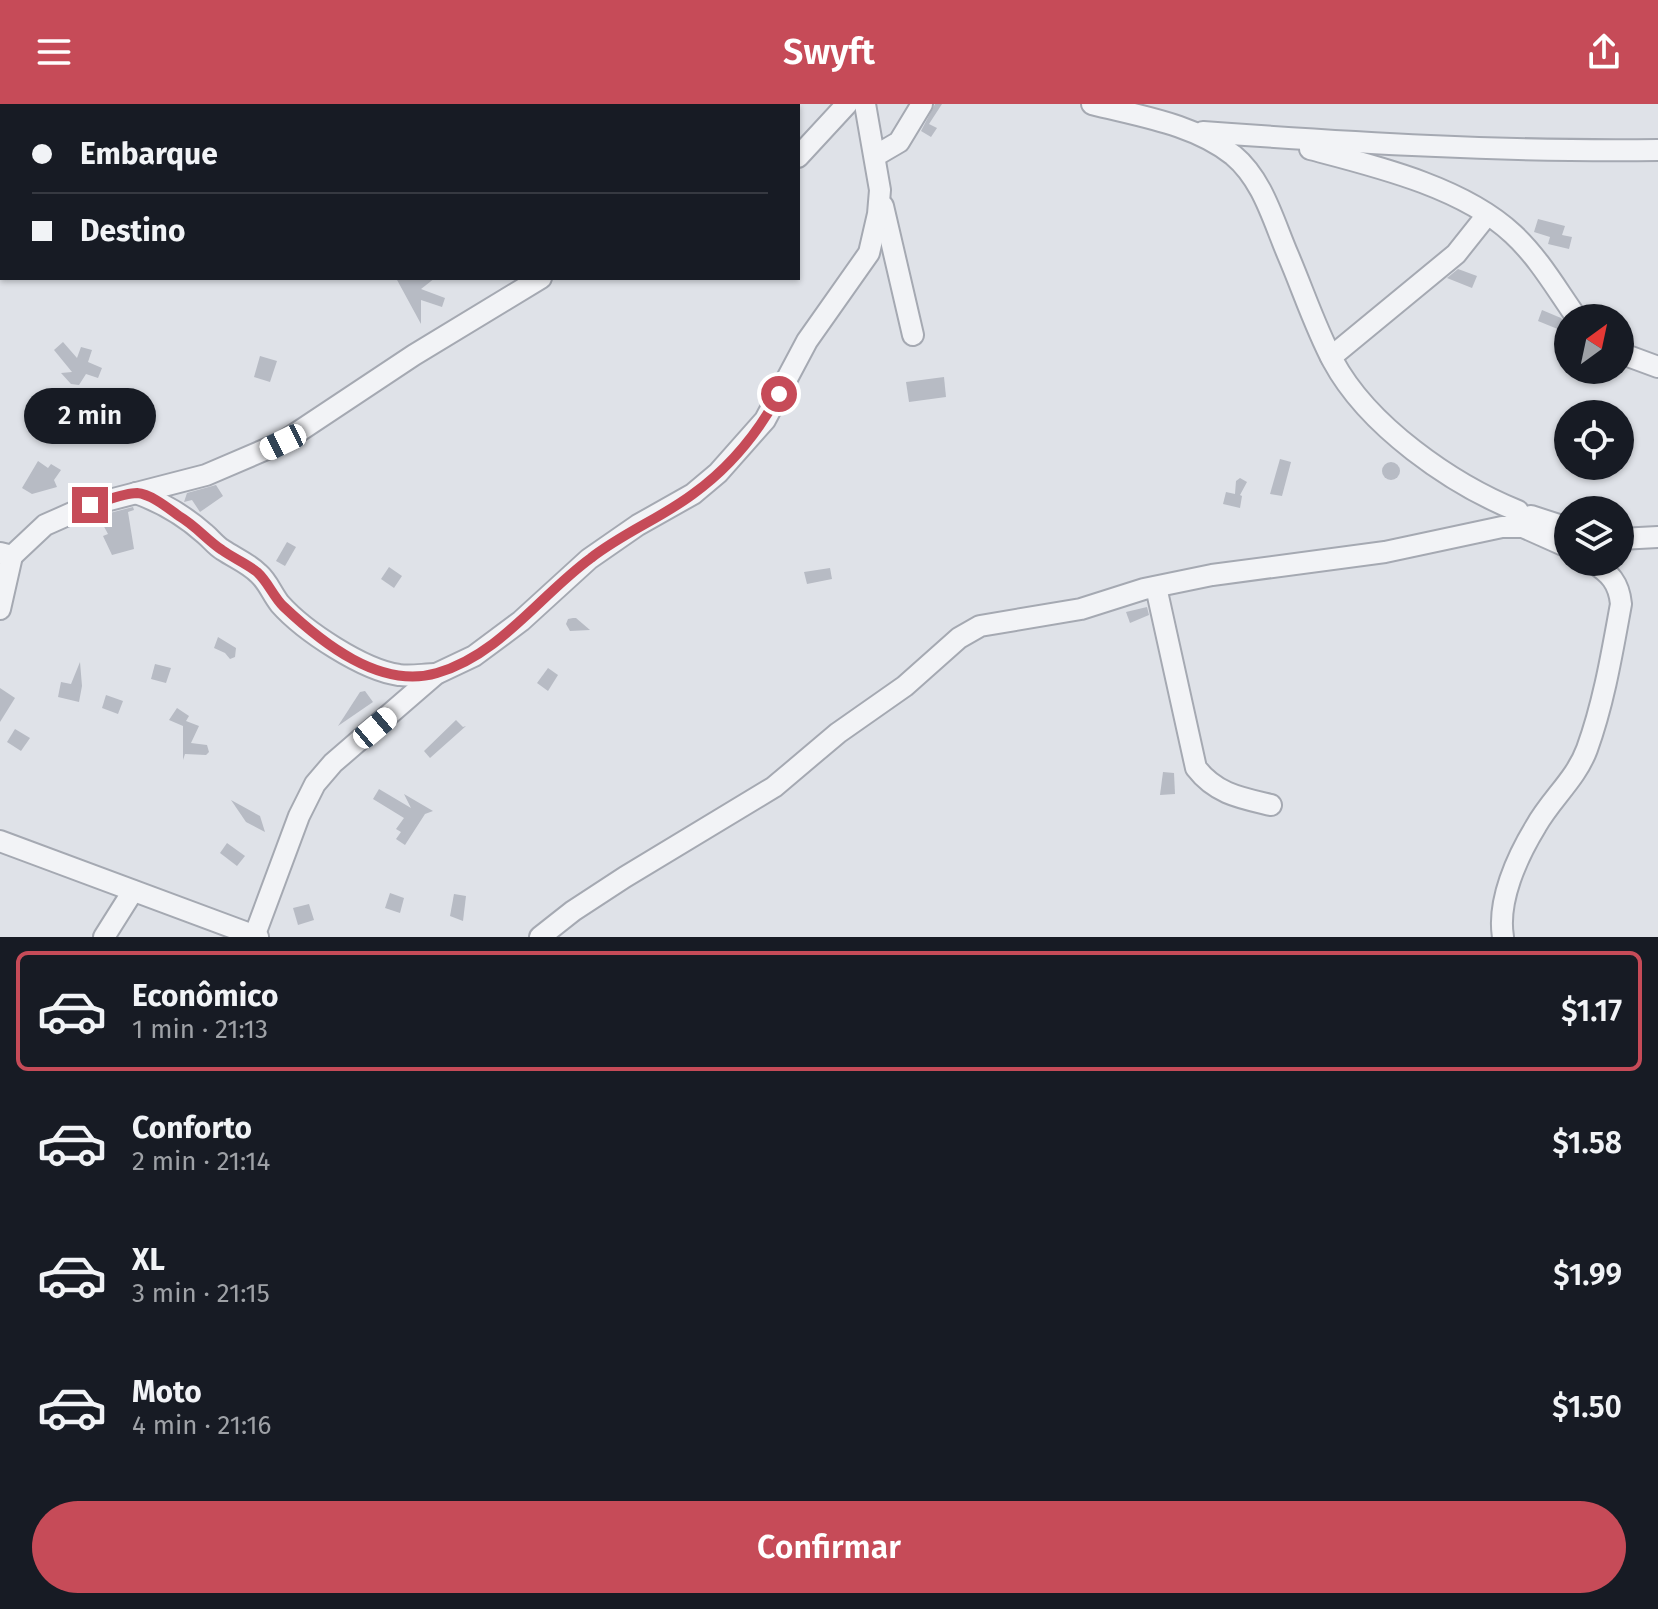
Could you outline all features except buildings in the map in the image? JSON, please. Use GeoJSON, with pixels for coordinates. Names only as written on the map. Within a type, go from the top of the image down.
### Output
{"type":"FeatureCollection","features":[{"type":"Feature","properties":{"kind":"street"},"geometry":{"type":"LineString","coordinates":[[800,155],[847,104]]}},
{"type":"Feature","properties":{"kind":"street"},"geometry":{"type":"LineString","coordinates":[[865,104],[880,190],[913,335]]}},
{"type":"Feature","properties":{"kind":"street"},"geometry":{"type":"LineString","coordinates":[[875,156],[899,142],[922,104]]}},
{"type":"Feature","properties":{"kind":"street"},"geometry":{"type":"LineString","coordinates":[[1092,104],[1192,131],[1234,156],[1261,189],[1331,357],[1366,407],[1429,462],[1485,498],[1554,523]]}},
{"type":"Feature","properties":{"kind":"street"},"geometry":{"type":"LineString","coordinates":[[1114,109],[1135,104]]}},
{"type":"Feature","properties":{"kind":"street"},"geometry":{"type":"LineString","coordinates":[[1192,131],[1537,151],[1658,150]]}},
{"type":"Feature","properties":{"kind":"street"},"geometry":{"type":"LineString","coordinates":[[1263,137],[1375,165],[1487,215],[1512,234],[1534,257],[1567,304]]}},
{"type":"Feature","properties":{"kind":"street"},"geometry":{"type":"LineString","coordinates":[[0,841],[256,937],[294,829],[315,784],[333,763],[436,674],[474,656],[503,635],[589,559],[638,525],[693,494],[740,451],[765,420],[814,330],[869,253],[880,190]]}},
{"type":"Feature","properties":{"kind":"street"},"geometry":{"type":"LineString","coordinates":[[1331,357],[1456,254],[1487,215]]}},
{"type":"Feature","properties":{"kind":"street"},"geometry":{"type":"LineString","coordinates":[[0,609],[6,555],[45,525],[90,505],[206,475],[283,442],[424,349],[538,280]]}},
{"type":"Feature","properties":{"kind":"street"},"geometry":{"type":"LineString","coordinates":[[1634,358],[1658,367]]}},
{"type":"Feature","properties":{"kind":"street"},"geometry":{"type":"LineString","coordinates":[[136,493],[183,518],[204,532],[221,550],[249,565],[261,575],[280,603],[321,638],[347,654],[372,668],[401,675],[436,674]]}},
{"type":"Feature","properties":{"kind":"street"},"geometry":{"type":"LineString","coordinates":[[1502,527],[1518,511]]}},
{"type":"Feature","properties":{"kind":"street"},"geometry":{"type":"LineString","coordinates":[[540,937],[625,877],[774,787],[838,733],[905,686],[971,630],[980,626],[1081,609],[1156,587],[1212,575],[1385,552],[1502,527],[1523,527],[1554,541]]}},
{"type":"Feature","properties":{"kind":"street"},"geometry":{"type":"LineString","coordinates":[[1634,538],[1658,537]]}},
{"type":"Feature","properties":{"kind":"street"},"geometry":{"type":"LineString","coordinates":[[1503,937],[1500,923],[1512,875],[1536,826],[1579,767],[1606,684],[1621,604],[1620,591],[1610,576]]}},
{"type":"Feature","properties":{"kind":"street"},"geometry":{"type":"LineString","coordinates":[[1156,587],[1196,768],[1213,787],[1231,796],[1271,805]]}},
{"type":"Feature","properties":{"kind":"street"},"geometry":{"type":"LineString","coordinates":[[104,937],[133,891]]}},
{"type":"Feature","properties":{"kind":"route"},"geometry":{"type":"LineString","coordinates":[[90,505],[136,493],[150,498],[204,532],[221,550],[249,565],[261,575],[280,603],[321,638],[347,654],[372,668],[401,675],[436,674],[474,656],[521,621],[589,559],[638,525],[693,494],[740,451],[765,420],[779,394]]}}]}
